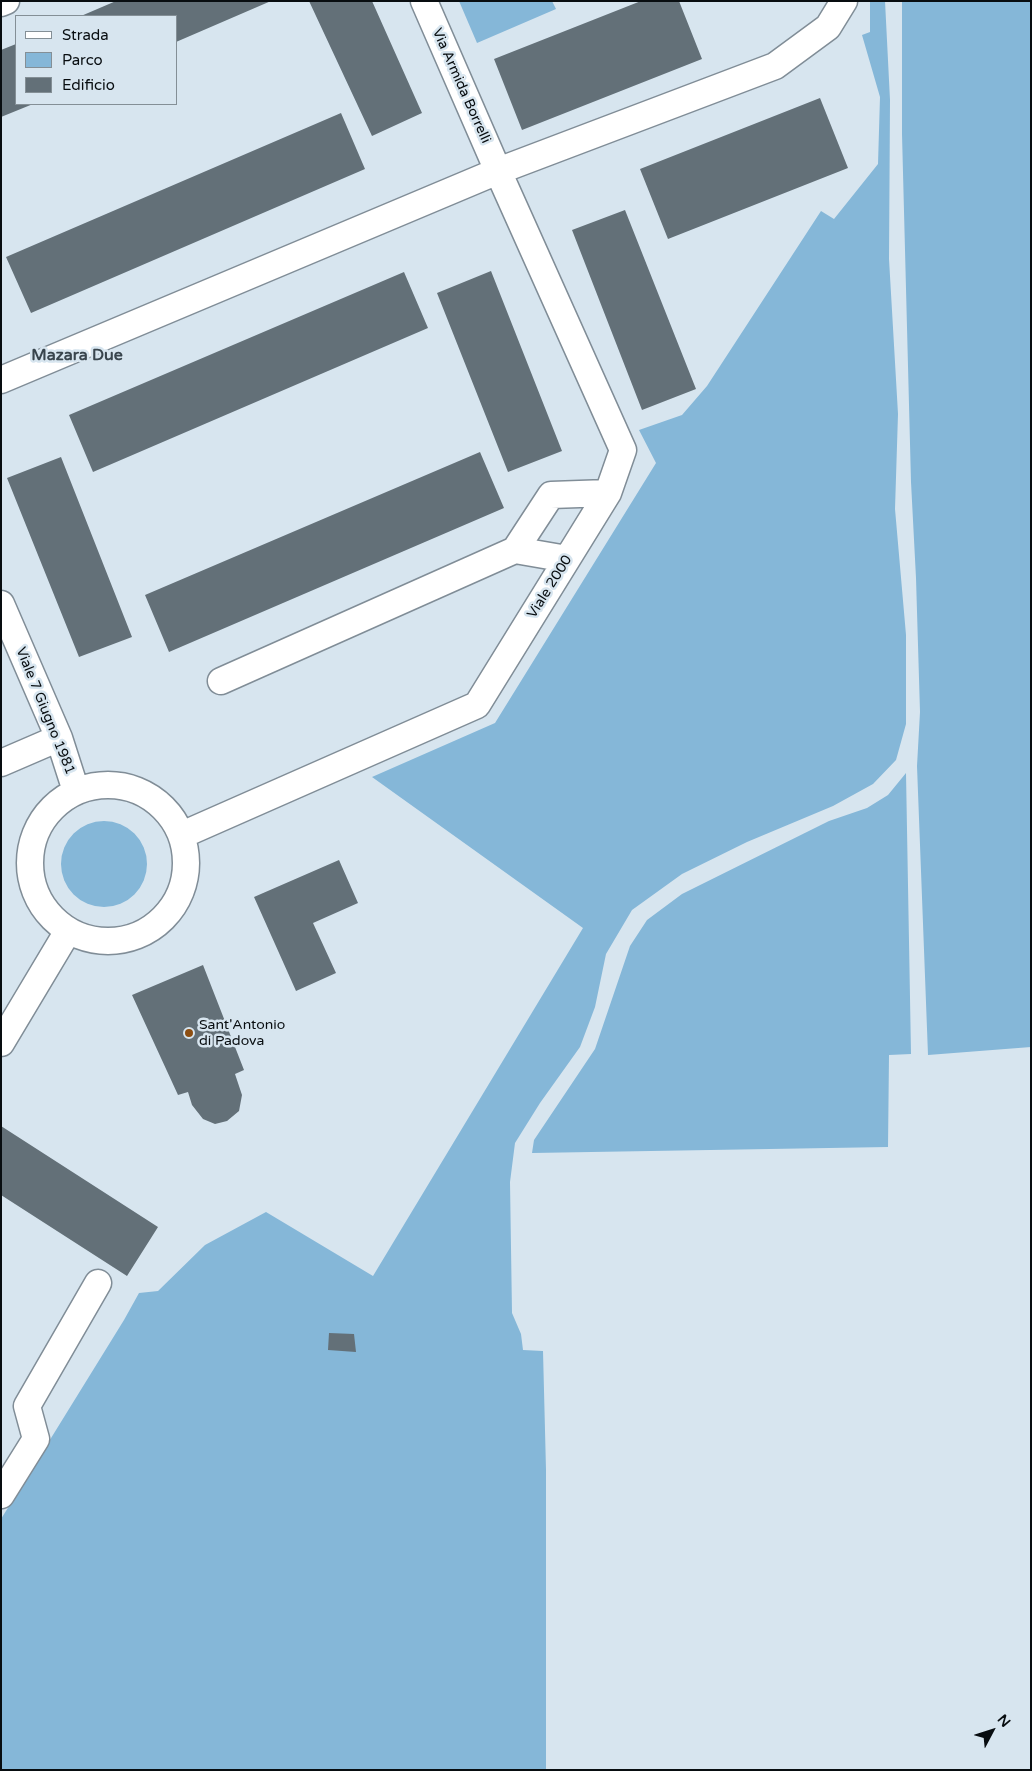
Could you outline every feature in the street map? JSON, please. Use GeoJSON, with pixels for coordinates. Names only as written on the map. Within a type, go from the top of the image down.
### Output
{"type":"FeatureCollection","features":[{"type":"Feature","properties":{"kind":"street"},"geometry":{"type":"LineString","coordinates":[[1,3],[6,1]]}},
{"type":"Feature","properties":{"kind":"street","name":"Via Armida Borrelli"},"geometry":{"type":"LineString","coordinates":[[424,1],[498,171]]}},
{"type":"Feature","properties":{"kind":"street"},"geometry":{"type":"LineString","coordinates":[[1,380],[498,171],[775,66],[828,27],[844,1]]}},
{"type":"Feature","properties":{"kind":"street","name":"Viale 2000"},"geometry":{"type":"LineString","coordinates":[[182,835],[477,705],[608,493],[623,450],[498,171]]}},
{"type":"Feature","properties":{"kind":"street"},"geometry":{"type":"LineString","coordinates":[[221,680],[515,550],[551,495],[608,493]]}},
{"type":"Feature","properties":{"kind":"street"},"geometry":{"type":"LineString","coordinates":[[515,550],[567,559]]}},
{"type":"Feature","properties":{"kind":"street","name":"Viale 7 Giugno 1981"},"geometry":{"type":"LineString","coordinates":[[1,604],[59,738],[76,791]]}},
{"type":"Feature","properties":{"kind":"street"},"geometry":{"type":"LineString","coordinates":[[1,762],[59,738]]}},
{"type":"Feature","properties":{"kind":"street"},"geometry":{"type":"LineString","coordinates":[[100,785],[120,785],[140,791],[158,802],[172,817],[182,835],[186,850],[186,872],[181,894],[169,913],[153,928],[133,938],[111,942],[89,940],[68,931],[53,919],[42,905],[34,888],[30,869],[30,850],[36,832],[45,816],[57,802],[76,791],[100,785]]}},
{"type":"Feature","properties":{"kind":"street"},"geometry":{"type":"LineString","coordinates":[[1,1043],[68,931]]}},
{"type":"Feature","properties":{"kind":"street"},"geometry":{"type":"LineString","coordinates":[[1,1494],[36,1439],[27,1406],[98,1283]]}},
{"type":"Feature","properties":{"kind":"green space"},"geometry":{"type":"Polygon","coordinates":[[[459,1],[552,1],[556,9],[477,43],[459,1]]]}},
{"type":"Feature","properties":{"kind":"green space"},"geometry":{"type":"Polygon","coordinates":[[[870,1],[885,1],[890,100],[889,259],[898,414],[895,509],[906,635],[906,724],[896,760],[873,784],[833,806],[747,842],[682,874],[632,910],[606,954],[595,1007],[580,1047],[540,1103],[515,1143],[510,1182],[512,1313],[521,1334],[523,1350],[543,1351],[546,1470],[546,1770],[1,1770],[1,1519],[139,1293],[158,1291],[205,1245],[266,1212],[373,1276],[583,928],[372,777],[495,723],[656,463],[639,430],[682,415],[707,386],[821,211],[834,219],[878,164],[880,97],[862,35],[870,32],[870,1]]]}},
{"type":"Feature","properties":{"kind":"green space"},"geometry":{"type":"Polygon","coordinates":[[[902,1],[1031,1],[1031,1047],[928,1055],[917,766],[920,712],[911,482],[902,134],[902,1]]]}},
{"type":"Feature","properties":{"kind":"green space"},"geometry":{"type":"Polygon","coordinates":[[[906,773],[911,1054],[889,1055],[888,1147],[532,1153],[534,1140],[595,1049],[630,946],[647,920],[682,894],[829,821],[867,808],[888,795],[906,773]]]}},
{"type":"Feature","properties":{"kind":"green space"},"geometry":{"type":"Polygon","coordinates":[[[104,821],[121,824],[135,833],[144,847],[147,864],[144,881],[135,895],[121,904],[104,907],[87,904],[73,895],[64,881],[61,864],[64,847],[73,833],[87,824],[104,821]]]}},
{"type":"Feature","properties":{"kind":"building"},"geometry":{"type":"Polygon","coordinates":[[[116,1],[271,1],[178,41],[178,15],[83,15],[116,1]]]}},
{"type":"Feature","properties":{"kind":"building"},"geometry":{"type":"Polygon","coordinates":[[[309,1],[372,1],[422,113],[372,136],[309,1]]]}},
{"type":"Feature","properties":{"kind":"building"},"geometry":{"type":"Polygon","coordinates":[[[641,1],[679,1],[702,59],[522,130],[494,59],[641,1]]]}},
{"type":"Feature","properties":{"kind":"building"},"geometry":{"type":"Polygon","coordinates":[[[15,44],[15,105],[31,105],[1,117],[1,50],[15,44]]]}},
{"type":"Feature","properties":{"kind":"building"},"geometry":{"type":"Polygon","coordinates":[[[820,98],[848,168],[668,239],[640,169],[820,98]]]}},
{"type":"Feature","properties":{"kind":"building"},"geometry":{"type":"Polygon","coordinates":[[[341,113],[365,169],[31,313],[6,257],[341,113]]]}},
{"type":"Feature","properties":{"kind":"building"},"geometry":{"type":"Polygon","coordinates":[[[625,210],[696,389],[642,410],[572,230],[625,210]]]}},
{"type":"Feature","properties":{"kind":"building"},"geometry":{"type":"Polygon","coordinates":[[[491,271],[562,451],[508,472],[437,293],[491,271]]]}},
{"type":"Feature","properties":{"kind":"building"},"geometry":{"type":"Polygon","coordinates":[[[404,272],[428,328],[93,472],[69,415],[404,272]]]}},
{"type":"Feature","properties":{"kind":"building"},"geometry":{"type":"Polygon","coordinates":[[[480,452],[504,508],[169,652],[145,595],[480,452]]]}},
{"type":"Feature","properties":{"kind":"building"},"geometry":{"type":"Polygon","coordinates":[[[61,457],[132,637],[79,657],[7,478],[61,457]]]}},
{"type":"Feature","properties":{"kind":"building"},"geometry":{"type":"Polygon","coordinates":[[[339,860],[358,903],[313,923],[336,973],[296,991],[254,897],[339,860]]]}},
{"type":"Feature","properties":{"kind":"building","name":"Sant'Antonio di Padova"},"geometry":{"type":"Polygon","coordinates":[[[203,965],[244,1070],[235,1074],[242,1095],[239,1111],[227,1121],[215,1124],[203,1119],[192,1105],[188,1092],[178,1095],[132,995],[203,965]]]}},
{"type":"Feature","properties":{"kind":"building"},"geometry":{"type":"Polygon","coordinates":[[[1,1126],[158,1227],[127,1276],[1,1195],[1,1126]]]}},
{"type":"Feature","properties":{"kind":"building"},"geometry":{"type":"Polygon","coordinates":[[[329,1333],[354,1334],[356,1352],[328,1350],[329,1333]]]}},
{"type":"Feature","properties":{"kind":"place","name":"Sant'Antonio di Padova"},"geometry":{"type":"Point","coordinates":[189,1033]}},
{"type":"Feature","properties":{"kind":"district","name":"Mazara Due"},"geometry":{"type":"Point","coordinates":[77,356]}}]}
